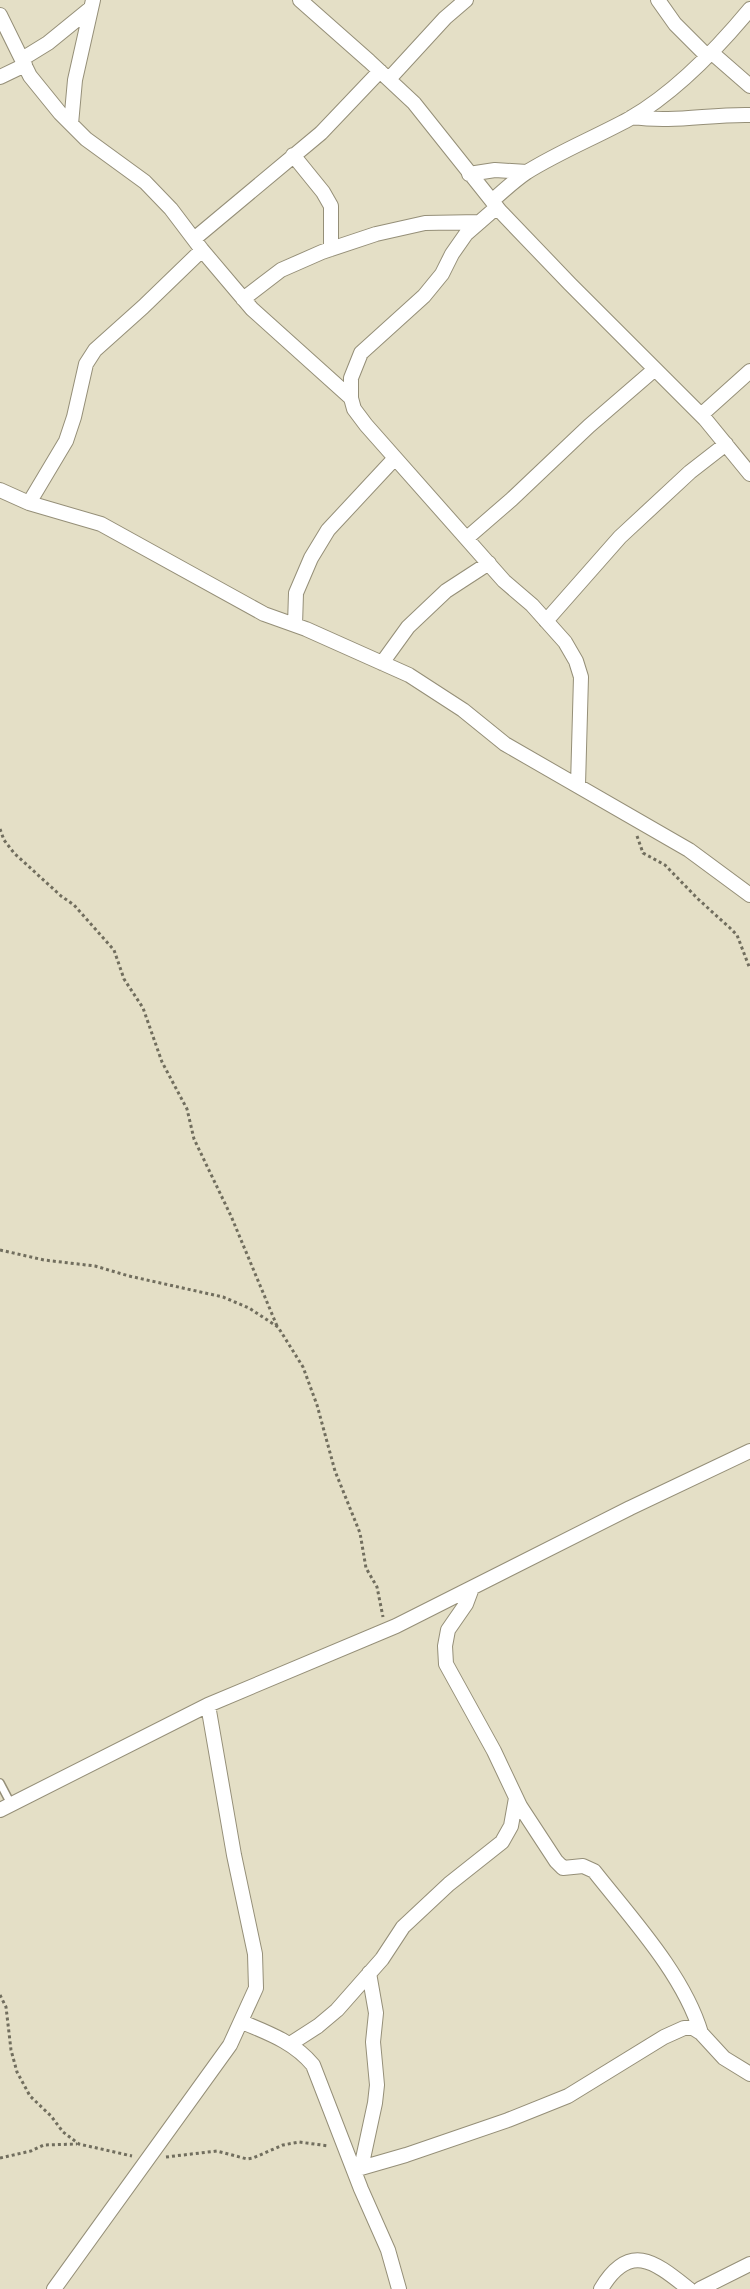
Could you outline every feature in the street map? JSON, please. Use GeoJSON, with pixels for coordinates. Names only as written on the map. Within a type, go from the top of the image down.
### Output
{"type":"FeatureCollection","features":[{"type":"Feature","properties":{"kind":"street"},"geometry":{"type":"LineString","coordinates":[[300,0],[414,103],[494,204],[701,415],[750,474]]}},
{"type":"Feature","properties":{"kind":"street"},"geometry":{"type":"LineString","coordinates":[[29,503],[66,441],[86,364],[95,350],[143,307],[198,245],[293,155],[321,133],[466,0]]}},
{"type":"Feature","properties":{"kind":"street"},"geometry":{"type":"LineString","coordinates":[[658,0],[675,24],[750,86]]}},
{"type":"Feature","properties":{"kind":"street"},"geometry":{"type":"LineString","coordinates":[[0,77],[48,43],[92,4]]}},
{"type":"Feature","properties":{"kind":"street"},"geometry":{"type":"LineString","coordinates":[[71,124],[75,80],[92,4]]}},
{"type":"Feature","properties":{"kind":"street"},"geometry":{"type":"LineString","coordinates":[[578,785],[581,677],[576,661],[565,642],[532,605],[504,581],[366,425],[354,409],[351,398],[351,378],[361,353],[424,296],[442,274],[466,234],[526,172],[632,117],[664,94],[709,54],[750,9]]}},
{"type":"Feature","properties":{"kind":"street"},"geometry":{"type":"LineString","coordinates":[[0,15],[30,76],[71,124],[86,139],[145,182],[171,209],[243,299],[351,398]]}},
{"type":"Feature","properties":{"kind":"street"},"geometry":{"type":"LineString","coordinates":[[632,117],[678,120],[750,115]]}},
{"type":"Feature","properties":{"kind":"street"},"geometry":{"type":"LineString","coordinates":[[293,155],[331,206],[331,249]]}},
{"type":"Feature","properties":{"kind":"street"},"geometry":{"type":"LineString","coordinates":[[469,174],[495,170],[526,172]]}},
{"type":"Feature","properties":{"kind":"street"},"geometry":{"type":"LineString","coordinates":[[243,299],[281,270],[331,249],[376,234],[425,223],[480,222]]}},
{"type":"Feature","properties":{"kind":"street"},"geometry":{"type":"LineString","coordinates":[[468,538],[589,426],[655,369]]}},
{"type":"Feature","properties":{"kind":"street"},"geometry":{"type":"LineString","coordinates":[[701,415],[750,370]]}},
{"type":"Feature","properties":{"kind":"street"},"geometry":{"type":"LineString","coordinates":[[546,621],[620,537],[690,472],[726,444]]}},
{"type":"Feature","properties":{"kind":"street"},"geometry":{"type":"LineString","coordinates":[[295,625],[296,593],[322,539],[396,458]]}},
{"type":"Feature","properties":{"kind":"street"},"geometry":{"type":"LineString","coordinates":[[0,490],[29,503],[101,524],[264,614],[295,625],[409,675],[463,710],[505,744],[689,850],[750,895]]}},
{"type":"Feature","properties":{"kind":"street"},"geometry":{"type":"LineString","coordinates":[[382,663],[408,627],[446,591],[489,563]]}},
{"type":"Feature","properties":{"kind":"street"},"geometry":{"type":"LineString","coordinates":[[6,1807],[208,1706],[386,1630],[630,1508],[750,1451]]}},
{"type":"Feature","properties":{"kind":"street"},"geometry":{"type":"LineString","coordinates":[[472,1588],[466,1604],[447,1630],[446,1665],[494,1751],[516,1798],[556,1861],[563,1868],[583,1866],[594,1871],[656,1950],[696,2016],[701,2033]]}},
{"type":"Feature","properties":{"kind":"street"},"geometry":{"type":"LineString","coordinates":[[54,2289],[230,2045],[256,1988],[255,1954],[234,1854],[208,1706]]}},
{"type":"Feature","properties":{"kind":"street"},"geometry":{"type":"LineString","coordinates":[[290,2043],[318,2026],[337,2010],[382,1959],[403,1927],[449,1884],[502,1842],[511,1826],[516,1798]]}},
{"type":"Feature","properties":{"kind":"street"},"geometry":{"type":"LineString","coordinates":[[358,2169],[375,2103],[373,2042],[375,2013],[369,1973]]}},
{"type":"Feature","properties":{"kind":"street"},"geometry":{"type":"LineString","coordinates":[[242,2022],[290,2043],[313,2065],[347,2153],[358,2169],[388,2250],[399,2289]]}},
{"type":"Feature","properties":{"kind":"street"},"geometry":{"type":"LineString","coordinates":[[358,2169],[508,2120],[568,2096],[664,2037],[684,2028],[693,2028],[701,2033],[724,2058],[750,2074]]}},
{"type":"Feature","properties":{"kind":"street"},"geometry":{"type":"LineString","coordinates":[[601,2289],[617,2269],[641,2260],[652,2262],[664,2269],[689,2289]]}},
{"type":"Feature","properties":{"kind":"street"},"geometry":{"type":"LineString","coordinates":[[700,2289],[750,2264]]}},
{"type":"Feature","properties":{"kind":"lane"},"geometry":{"type":"LineString","coordinates":[[0,1783],[6,1807]]}},
{"type":"Feature","properties":{"kind":"path"},"geometry":{"type":"LineString","coordinates":[[636,819],[638,842],[643,853],[665,865],[737,935],[750,969]]}},
{"type":"Feature","properties":{"kind":"path"},"geometry":{"type":"LineString","coordinates":[[0,829],[4,840],[14,853],[55,891],[74,905],[119,958],[124,980],[143,1008],[162,1062],[187,1109],[194,1139],[231,1216],[278,1327],[303,1367],[317,1405],[335,1471],[360,1533],[366,1568],[377,1587],[386,1630]]}},
{"type":"Feature","properties":{"kind":"path"},"geometry":{"type":"LineString","coordinates":[[0,1250],[44,1260],[95,1266],[223,1297],[249,1308],[278,1327]]}},
{"type":"Feature","properties":{"kind":"path"},"geometry":{"type":"LineString","coordinates":[[0,1995],[6,2007],[11,2050],[17,2072],[30,2096],[51,2116],[63,2133],[79,2144]]}},
{"type":"Feature","properties":{"kind":"path"},"geometry":{"type":"LineString","coordinates":[[0,2158],[31,2151],[44,2145],[79,2144],[150,2158],[181,2157],[217,2151],[247,2159],[283,2145],[299,2142],[319,2143],[347,2153]]}}]}
